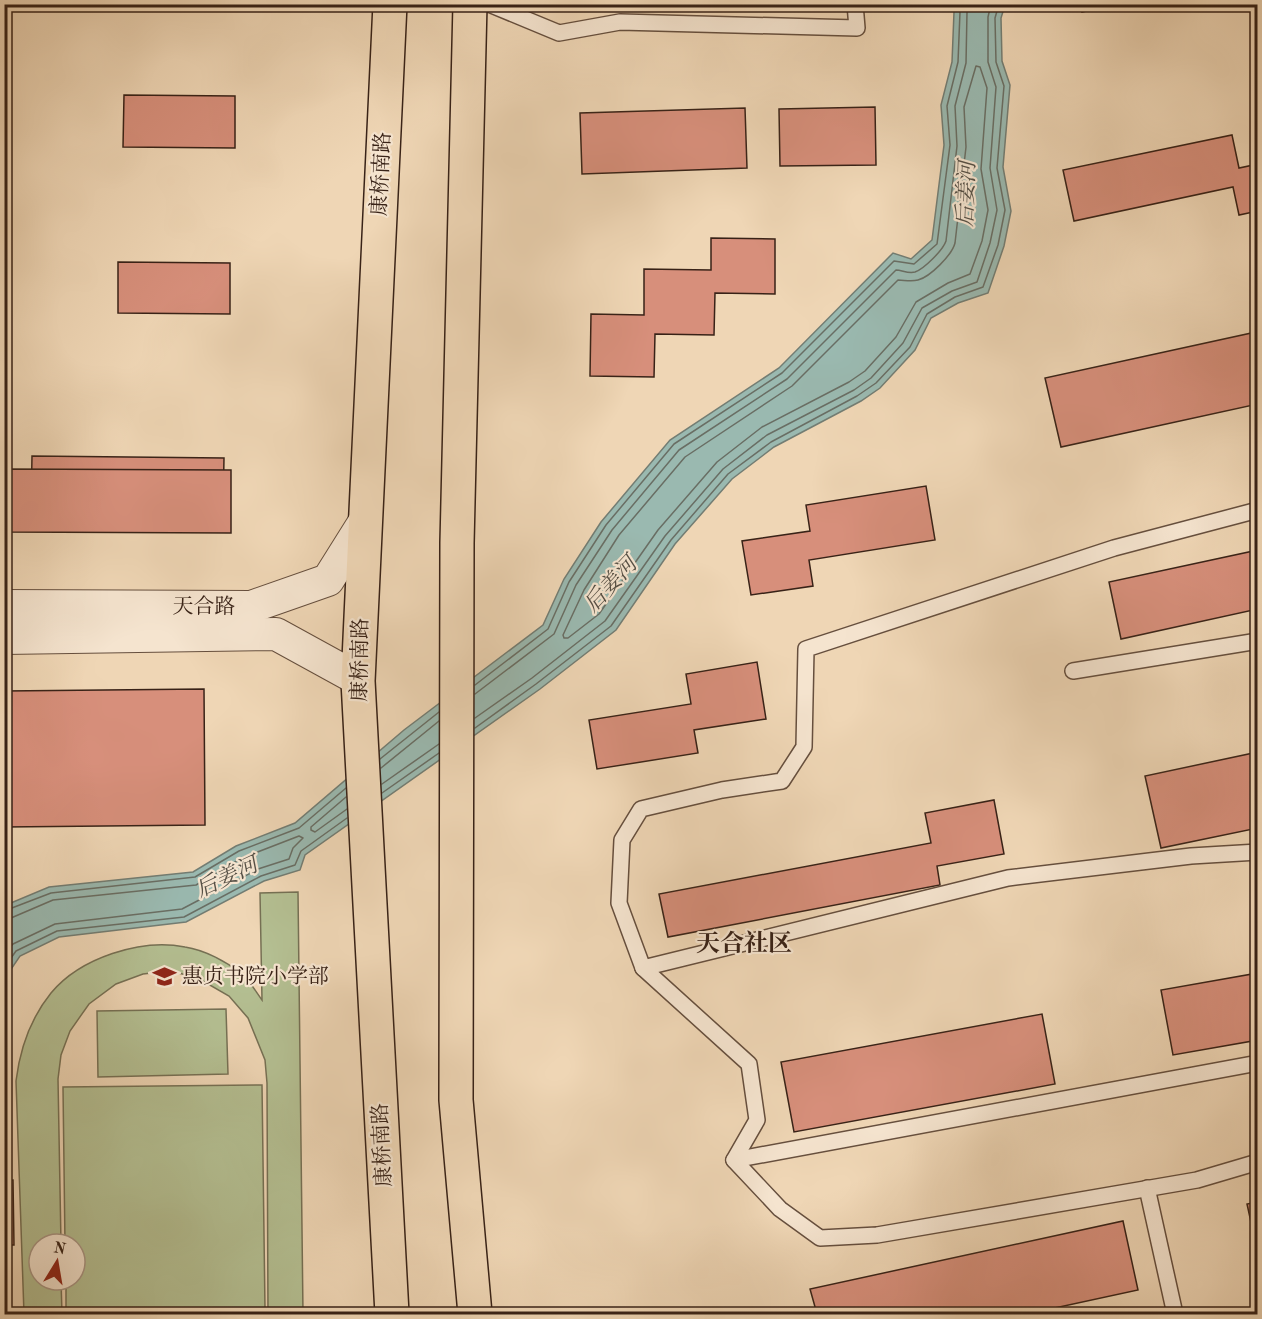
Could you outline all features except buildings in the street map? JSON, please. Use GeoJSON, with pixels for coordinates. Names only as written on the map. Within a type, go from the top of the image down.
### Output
{"type":"FeatureCollection","features":[{"type":"Feature","properties":{"kind":"main road","name":"康桥南路"},"geometry":{"type":"LineString","coordinates":[[390,4],[358,680],[392,1314]]}},
{"type":"Feature","properties":{"kind":"main road"},"geometry":{"type":"LineString","coordinates":[[470,4],[457,603],[456,1100],[475,1314]]}},
{"type":"Feature","properties":{"kind":"street","name":"天合路"},"geometry":{"type":"LineString","coordinates":[[4,606],[251,607],[328,580],[365,521]]}},
{"type":"Feature","properties":{"kind":"street","name":"天合路"},"geometry":{"type":"LineString","coordinates":[[4,638],[276,634],[358,680]]}},
{"type":"Feature","properties":{"kind":"lane"},"geometry":{"type":"LineString","coordinates":[[489,4],[559,33],[620,22],[857,28],[855,4]]}},
{"type":"Feature","properties":{"kind":"lane"},"geometry":{"type":"LineString","coordinates":[[734,1160],[757,1120],[749,1064],[643,968],[619,903],[622,840],[641,809],[722,790],[782,781],[804,747],[806,649],[1114,548],[1257,510]]}},
{"type":"Feature","properties":{"kind":"lane"},"geometry":{"type":"LineString","coordinates":[[1073,671],[1257,641]]}},
{"type":"Feature","properties":{"kind":"lane"},"geometry":{"type":"LineString","coordinates":[[643,968],[1008,878],[1191,856],[1257,852]]}},
{"type":"Feature","properties":{"kind":"lane"},"geometry":{"type":"LineString","coordinates":[[734,1160],[1257,1063]]}},
{"type":"Feature","properties":{"kind":"lane"},"geometry":{"type":"LineString","coordinates":[[734,1160],[780,1209],[820,1238],[878,1235],[1197,1180],[1257,1162]]}},
{"type":"Feature","properties":{"kind":"lane"},"geometry":{"type":"LineString","coordinates":[[1147,1188],[1175,1314]]}},
{"type":"Feature","properties":{"kind":"green space"},"geometry":{"type":"Polygon","coordinates":[[[298,892],[303,1314],[268,1314],[265,1060],[248,1018],[229,996],[196,977],[169,971],[143,974],[116,984],[89,1004],[70,1031],[61,1055],[58,1079],[61,1232],[27,1232],[27,1292],[61,1292],[62,1314],[24,1314],[16,1081],[27,1034],[37,1013],[51,993],[78,970],[112,954],[150,945],[193,949],[223,961],[245,977],[262,1000],[260,893],[298,892]]]}},
{"type":"Feature","properties":{"kind":"green space"},"geometry":{"type":"Polygon","coordinates":[[[226,1009],[228,1074],[98,1077],[97,1011],[226,1009]]]}},
{"type":"Feature","properties":{"kind":"green space"},"geometry":{"type":"Polygon","coordinates":[[[262,1085],[265,1309],[66,1311],[66,1292],[87,1292],[87,1232],[65,1232],[63,1087],[262,1085]]]}},
{"type":"Feature","properties":{"kind":"water","name":"后姜河"},"geometry":{"type":"Polygon","coordinates":[[[949,5],[1005,5],[1001,18],[1002,61],[1010,85],[1003,167],[1011,211],[1004,246],[988,293],[958,303],[931,318],[915,350],[880,388],[861,401],[774,447],[732,479],[675,544],[616,630],[540,689],[305,855],[300,870],[264,881],[186,922],[59,937],[20,956],[5,978],[6,905],[49,887],[193,872],[236,846],[295,823],[404,730],[543,625],[564,579],[601,522],[670,440],[779,368],[893,253],[911,259],[932,240],[944,145],[941,105],[952,62],[954,12],[949,5]]]}},
{"type":"Feature","properties":{"kind":"place","name":"惠贞书院小学部"},"geometry":{"type":"Point","coordinates":[164,977]}},
{"type":"Feature","properties":{"kind":"district","name":"天合社区"},"geometry":{"type":"Point","coordinates":[744,945]}}]}
